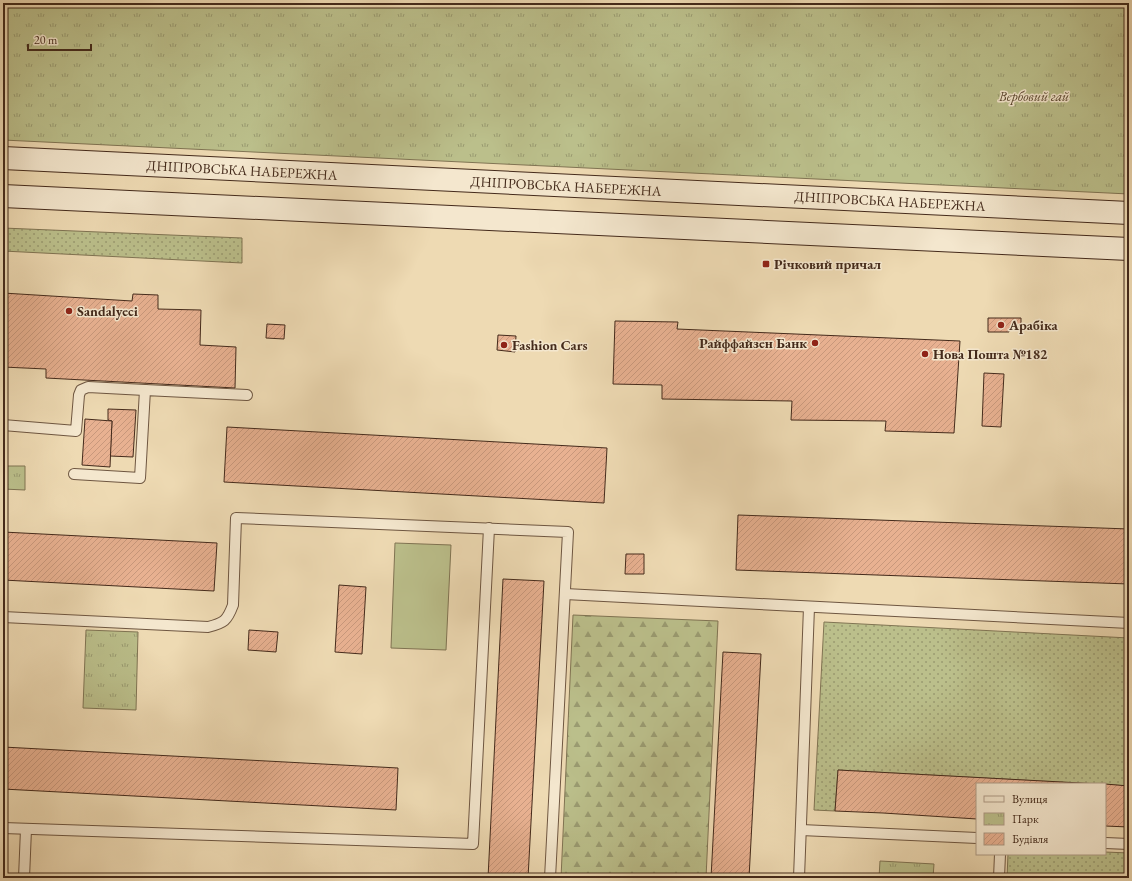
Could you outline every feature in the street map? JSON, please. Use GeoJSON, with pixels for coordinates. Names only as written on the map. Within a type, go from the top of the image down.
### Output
{"type":"FeatureCollection","features":[{"type":"Feature","properties":{"kind":"main road","name":"ДНІПРОВСЬКА НАБЕРЕЖНА"},"geometry":{"type":"LineString","coordinates":[[3,158],[1129,213]]}},
{"type":"Feature","properties":{"kind":"main road"},"geometry":{"type":"LineString","coordinates":[[3,196],[1129,249]]}},
{"type":"Feature","properties":{"kind":"lane"},"geometry":{"type":"LineString","coordinates":[[3,425],[76,431],[79,395],[81,390],[88,387],[247,395]]}},
{"type":"Feature","properties":{"kind":"lane"},"geometry":{"type":"LineString","coordinates":[[74,474],[140,478],[145,390]]}},
{"type":"Feature","properties":{"kind":"lane"},"geometry":{"type":"LineString","coordinates":[[3,617],[208,627],[220,624],[228,617],[233,605],[236,518],[568,532],[550,878]]}},
{"type":"Feature","properties":{"kind":"lane"},"geometry":{"type":"LineString","coordinates":[[3,828],[473,844],[489,528]]}},
{"type":"Feature","properties":{"kind":"lane"},"geometry":{"type":"LineString","coordinates":[[565,594],[1129,623]]}},
{"type":"Feature","properties":{"kind":"lane"},"geometry":{"type":"LineString","coordinates":[[799,878],[810,606]]}},
{"type":"Feature","properties":{"kind":"lane"},"geometry":{"type":"LineString","coordinates":[[24,878],[26,829]]}},
{"type":"Feature","properties":{"kind":"lane"},"geometry":{"type":"LineString","coordinates":[[801,830],[976,838]]}},
{"type":"Feature","properties":{"kind":"lane"},"geometry":{"type":"LineString","coordinates":[[1106,843],[1129,844]]}},
{"type":"Feature","properties":{"kind":"lane"},"geometry":{"type":"LineString","coordinates":[[999,878],[1000,855]]}},
{"type":"Feature","properties":{"kind":"green space","name":"Вербовий гай"},"geometry":{"type":"Polygon","coordinates":[[[3,3],[1129,3],[1129,194],[3,140],[3,3]]]}},
{"type":"Feature","properties":{"kind":"green space"},"geometry":{"type":"Polygon","coordinates":[[[3,228],[242,238],[242,263],[3,251],[3,228]]]}},
{"type":"Feature","properties":{"kind":"green space"},"geometry":{"type":"Polygon","coordinates":[[[3,466],[25,466],[25,490],[3,489],[3,466]]]}},
{"type":"Feature","properties":{"kind":"green space"},"geometry":{"type":"Polygon","coordinates":[[[395,543],[451,545],[446,650],[391,648],[395,543]]]}},
{"type":"Feature","properties":{"kind":"green space"},"geometry":{"type":"Polygon","coordinates":[[[573,615],[718,621],[706,878],[561,878],[573,615]]]}},
{"type":"Feature","properties":{"kind":"green space"},"geometry":{"type":"Polygon","coordinates":[[[824,622],[1129,638],[1129,786],[1106,785],[1106,783],[1074,783],[838,770],[835,811],[814,810],[824,622]]]}},
{"type":"Feature","properties":{"kind":"green space"},"geometry":{"type":"Polygon","coordinates":[[[86,630],[138,632],[136,710],[83,708],[86,630]]]}},
{"type":"Feature","properties":{"kind":"green space"},"geometry":{"type":"Polygon","coordinates":[[[1106,852],[1129,853],[1129,878],[1007,878],[1008,855],[1106,855],[1106,852]]]}},
{"type":"Feature","properties":{"kind":"green space"},"geometry":{"type":"Polygon","coordinates":[[[880,861],[934,864],[933,878],[879,878],[880,861]]]}},
{"type":"Feature","properties":{"kind":"building"},"geometry":{"type":"Polygon","coordinates":[[[3,293],[132,301],[133,294],[158,295],[158,309],[201,310],[200,345],[236,347],[235,388],[46,378],[46,369],[3,367],[3,293]]]}},
{"type":"Feature","properties":{"kind":"building"},"geometry":{"type":"Polygon","coordinates":[[[988,318],[1021,318],[1021,328],[1009,328],[1009,332],[988,332],[988,318]]]}},
{"type":"Feature","properties":{"kind":"building"},"geometry":{"type":"Polygon","coordinates":[[[615,321],[678,322],[677,329],[960,341],[954,433],[885,431],[886,421],[791,420],[792,401],[662,399],[662,385],[613,384],[615,321]]]}},
{"type":"Feature","properties":{"kind":"building"},"geometry":{"type":"Polygon","coordinates":[[[267,324],[285,325],[284,339],[266,338],[267,324]]]}},
{"type":"Feature","properties":{"kind":"building"},"geometry":{"type":"Polygon","coordinates":[[[498,335],[516,336],[515,352],[497,350],[498,335]]]}},
{"type":"Feature","properties":{"kind":"building"},"geometry":{"type":"Polygon","coordinates":[[[984,373],[1004,374],[1001,427],[982,426],[984,373]]]}},
{"type":"Feature","properties":{"kind":"building"},"geometry":{"type":"Polygon","coordinates":[[[108,409],[136,410],[133,457],[110,456],[112,421],[108,420],[108,409]]]}},
{"type":"Feature","properties":{"kind":"building"},"geometry":{"type":"Polygon","coordinates":[[[85,419],[112,421],[110,467],[82,465],[85,419]]]}},
{"type":"Feature","properties":{"kind":"building"},"geometry":{"type":"Polygon","coordinates":[[[227,427],[607,448],[604,503],[224,482],[227,427]]]}},
{"type":"Feature","properties":{"kind":"building"},"geometry":{"type":"Polygon","coordinates":[[[738,515],[1129,529],[1129,584],[736,570],[738,515]]]}},
{"type":"Feature","properties":{"kind":"building"},"geometry":{"type":"Polygon","coordinates":[[[3,532],[217,543],[214,591],[3,580],[3,532]]]}},
{"type":"Feature","properties":{"kind":"building"},"geometry":{"type":"Polygon","coordinates":[[[626,554],[644,554],[644,574],[625,574],[626,554]]]}},
{"type":"Feature","properties":{"kind":"building"},"geometry":{"type":"Polygon","coordinates":[[[503,579],[544,581],[528,878],[488,878],[503,579]]]}},
{"type":"Feature","properties":{"kind":"building"},"geometry":{"type":"Polygon","coordinates":[[[339,585],[366,587],[362,654],[335,652],[339,585]]]}},
{"type":"Feature","properties":{"kind":"building"},"geometry":{"type":"Polygon","coordinates":[[[249,630],[278,632],[276,652],[248,650],[249,630]]]}},
{"type":"Feature","properties":{"kind":"building"},"geometry":{"type":"Polygon","coordinates":[[[723,652],[761,654],[749,878],[711,878],[723,652]]]}},
{"type":"Feature","properties":{"kind":"building"},"geometry":{"type":"Polygon","coordinates":[[[3,747],[398,768],[396,810],[3,789],[3,747]]]}},
{"type":"Feature","properties":{"kind":"building"},"geometry":{"type":"Polygon","coordinates":[[[838,770],[1080,783],[976,783],[976,819],[835,811],[838,770]]]}},
{"type":"Feature","properties":{"kind":"building"},"geometry":{"type":"Polygon","coordinates":[[[1106,784],[1129,786],[1129,827],[1106,826],[1106,784]]]}},
{"type":"Feature","properties":{"kind":"place","name":"Річковий причал"},"geometry":{"type":"Point","coordinates":[766,264]}},
{"type":"Feature","properties":{"kind":"place","name":"Sandalyeci"},"geometry":{"type":"Point","coordinates":[69,311]}},
{"type":"Feature","properties":{"kind":"place","name":"Арабіка"},"geometry":{"type":"Point","coordinates":[1001,325]}},
{"type":"Feature","properties":{"kind":"place","name":"Райффайзен Банк"},"geometry":{"type":"Point","coordinates":[815,343]}},
{"type":"Feature","properties":{"kind":"place","name":"Fashion Cars"},"geometry":{"type":"Point","coordinates":[504,345]}},
{"type":"Feature","properties":{"kind":"place","name":"Нова Пошта №182"},"geometry":{"type":"Point","coordinates":[925,354]}}]}
